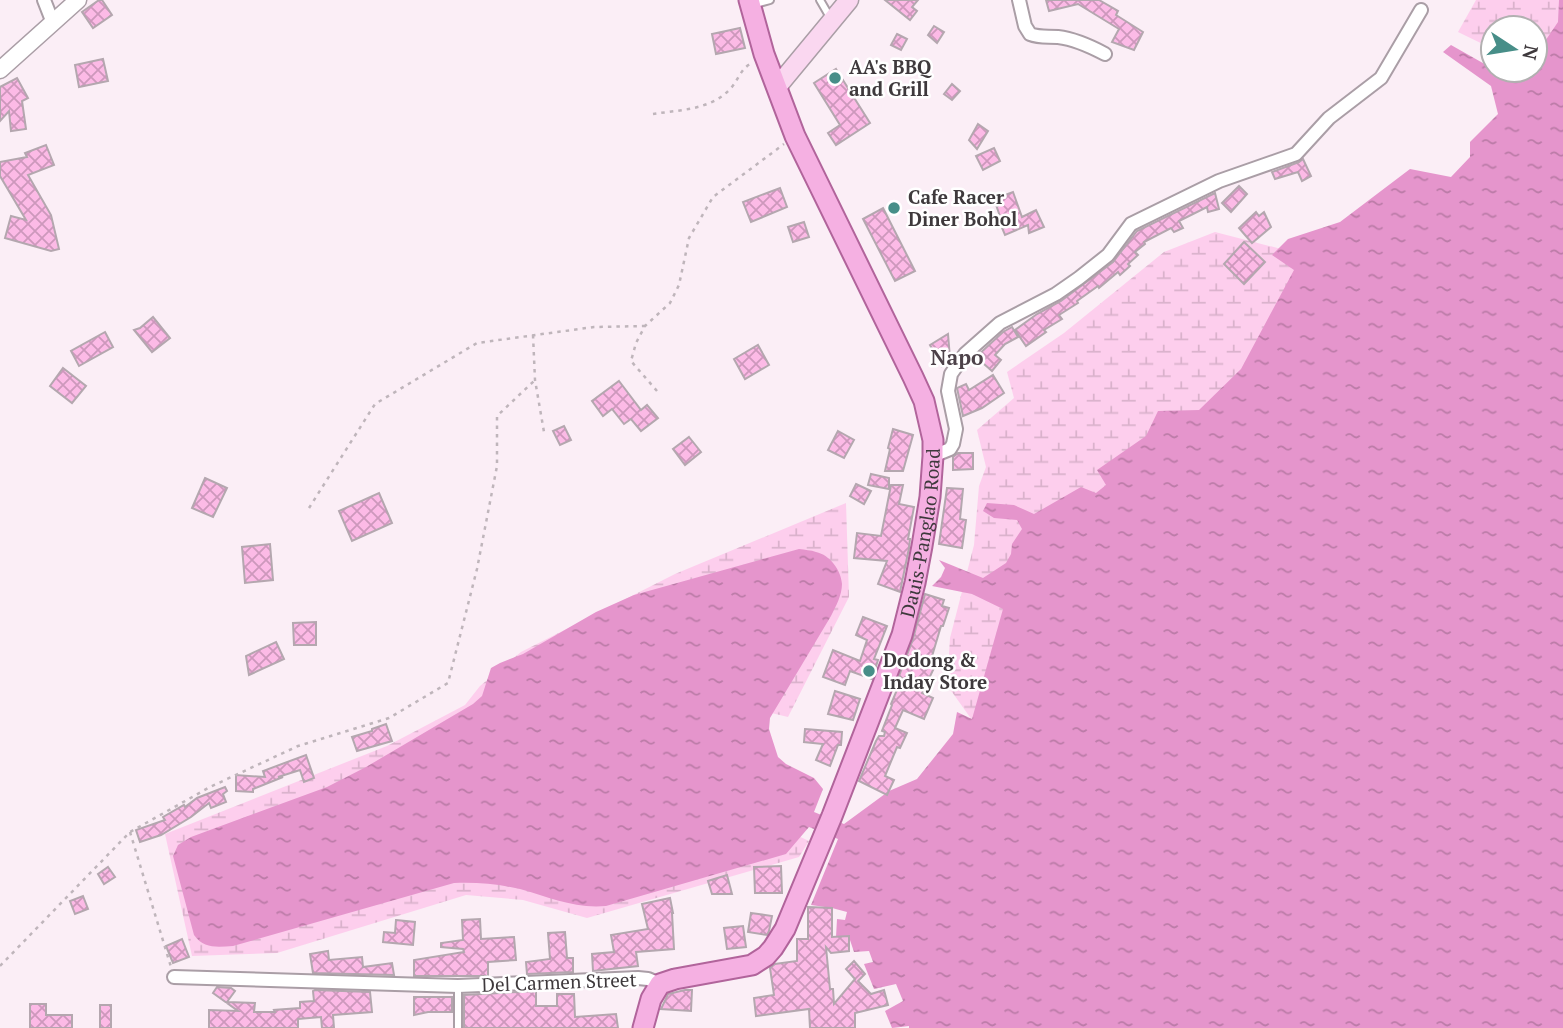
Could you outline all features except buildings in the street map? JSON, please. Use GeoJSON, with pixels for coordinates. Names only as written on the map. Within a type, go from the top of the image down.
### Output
{"type":"FeatureCollection","features":[{"type":"Feature","properties":{"kind":"main road"},"geometry":{"type":"LineString","coordinates":[[777,87],[849,0]]}},
{"type":"Feature","properties":{"kind":"main road","name":"Dauis-Panglao Road"},"geometry":{"type":"LineString","coordinates":[[660,984],[752,965],[766,956],[785,929],[894,658],[905,623],[922,546],[933,456],[929,419],[919,389],[795,136],[764,54],[750,3]]}},
{"type":"Feature","properties":{"kind":"main road"},"geometry":{"type":"LineString","coordinates":[[643,1028],[651,999],[660,984]]}},
{"type":"Feature","properties":{"kind":"street"},"geometry":{"type":"LineString","coordinates":[[44,0],[52,23]]}},
{"type":"Feature","properties":{"kind":"street"},"geometry":{"type":"LineString","coordinates":[[0,70],[78,0]]}},
{"type":"Feature","properties":{"kind":"street"},"geometry":{"type":"LineString","coordinates":[[1019,0],[1025,26],[1030,34],[1069,39],[1087,44],[1105,54]]}},
{"type":"Feature","properties":{"kind":"street"},"geometry":{"type":"LineString","coordinates":[[933,456],[950,449],[955,437],[956,429],[948,391],[951,374],[965,354],[1000,323],[1056,295],[1079,278],[1108,255],[1131,224],[1219,181],[1296,154],[1329,118],[1381,78],[1421,10]]}},
{"type":"Feature","properties":{"kind":"street","name":"Del Carmen Street"},"geometry":{"type":"LineString","coordinates":[[174,977],[458,986],[638,978],[660,984]]}},
{"type":"Feature","properties":{"kind":"lane"},"geometry":{"type":"LineString","coordinates":[[750,3],[770,0]]}},
{"type":"Feature","properties":{"kind":"lane"},"geometry":{"type":"LineString","coordinates":[[820,0],[832,20]]}},
{"type":"Feature","properties":{"kind":"lane"},"geometry":{"type":"LineString","coordinates":[[458,986],[458,1028]]}},
{"type":"Feature","properties":{"kind":"path"},"geometry":{"type":"LineString","coordinates":[[653,114],[710,105],[730,89],[744,68],[764,54]]}},
{"type":"Feature","properties":{"kind":"path"},"geometry":{"type":"LineString","coordinates":[[657,391],[631,361],[645,326],[670,303],[679,285],[689,238],[713,197],[795,136]]}},
{"type":"Feature","properties":{"kind":"path"},"geometry":{"type":"LineString","coordinates":[[309,508],[375,404],[477,343],[594,327],[645,326]]}},
{"type":"Feature","properties":{"kind":"path"},"geometry":{"type":"LineString","coordinates":[[533,335],[544,432]]}},
{"type":"Feature","properties":{"kind":"path"},"geometry":{"type":"LineString","coordinates":[[0,966],[130,832],[210,787],[298,746],[389,718],[448,683],[477,569],[497,466],[497,416],[536,380]]}},
{"type":"Feature","properties":{"kind":"path"},"geometry":{"type":"LineString","coordinates":[[130,832],[174,977]]}},
{"type":"Feature","properties":{"kind":"green space"},"geometry":{"type":"Polygon","coordinates":[[[1476,0],[1563,0],[1558,55],[1549,55],[1549,14],[1479,14],[1479,42],[1458,32],[1476,0]]]}},
{"type":"Feature","properties":{"kind":"green space"},"geometry":{"type":"Polygon","coordinates":[[[1215,232],[1289,251],[1303,281],[1296,308],[972,720],[947,685],[950,638],[974,545],[979,486],[986,467],[977,430],[1014,398],[1007,372],[1064,333],[1164,252],[1215,232]]]}},
{"type":"Feature","properties":{"kind":"green space"},"geometry":{"type":"Polygon","coordinates":[[[846,503],[849,597],[788,717],[679,691],[792,833],[809,841],[799,857],[587,918],[523,900],[466,895],[277,953],[192,956],[165,834],[387,746],[465,705],[480,686],[521,652],[675,574],[846,503]]]}},
{"type":"Feature","properties":{"kind":"water"},"geometry":{"type":"Polygon","coordinates":[[[1559,0],[1563,0],[1563,1028],[892,1028],[885,1011],[903,1001],[896,984],[874,989],[864,964],[873,962],[869,951],[854,952],[849,937],[836,937],[837,919],[845,920],[847,912],[811,905],[838,839],[809,827],[786,854],[606,906],[573,904],[504,886],[454,883],[233,946],[207,945],[194,935],[173,856],[178,845],[191,837],[327,787],[366,767],[473,704],[482,696],[491,668],[523,654],[596,612],[634,595],[799,549],[821,554],[830,560],[839,574],[842,588],[831,616],[770,718],[769,729],[778,757],[814,778],[823,789],[814,812],[844,824],[889,791],[917,779],[953,734],[957,712],[972,719],[1003,609],[972,594],[932,586],[945,568],[939,560],[983,578],[1006,563],[1012,544],[1022,529],[1017,520],[994,518],[983,511],[987,503],[1014,505],[1034,514],[1081,487],[1096,493],[1106,485],[1097,470],[1146,436],[1158,411],[1199,410],[1241,369],[1294,270],[1272,255],[1288,239],[1340,222],[1410,169],[1451,177],[1470,157],[1470,142],[1498,114],[1488,84],[1549,84],[1549,35],[1558,22],[1559,0]]]}},
{"type":"Feature","properties":{"kind":"water"},"geometry":{"type":"Polygon","coordinates":[[[1451,45],[1479,61],[1479,78],[1443,52],[1451,45]]]}},
{"type":"Feature","properties":{"kind":"place","name":"AA's BBQ and Grill"},"geometry":{"type":"Point","coordinates":[835,78]}},
{"type":"Feature","properties":{"kind":"place","name":"Cafe Racer Diner Bohol"},"geometry":{"type":"Point","coordinates":[894,208]}},
{"type":"Feature","properties":{"kind":"place","name":"Dodong & Inday Store"},"geometry":{"type":"Point","coordinates":[869,671]}},
{"type":"Feature","properties":{"kind":"district","name":"Napo"},"geometry":{"type":"Point","coordinates":[957,358]}}]}
